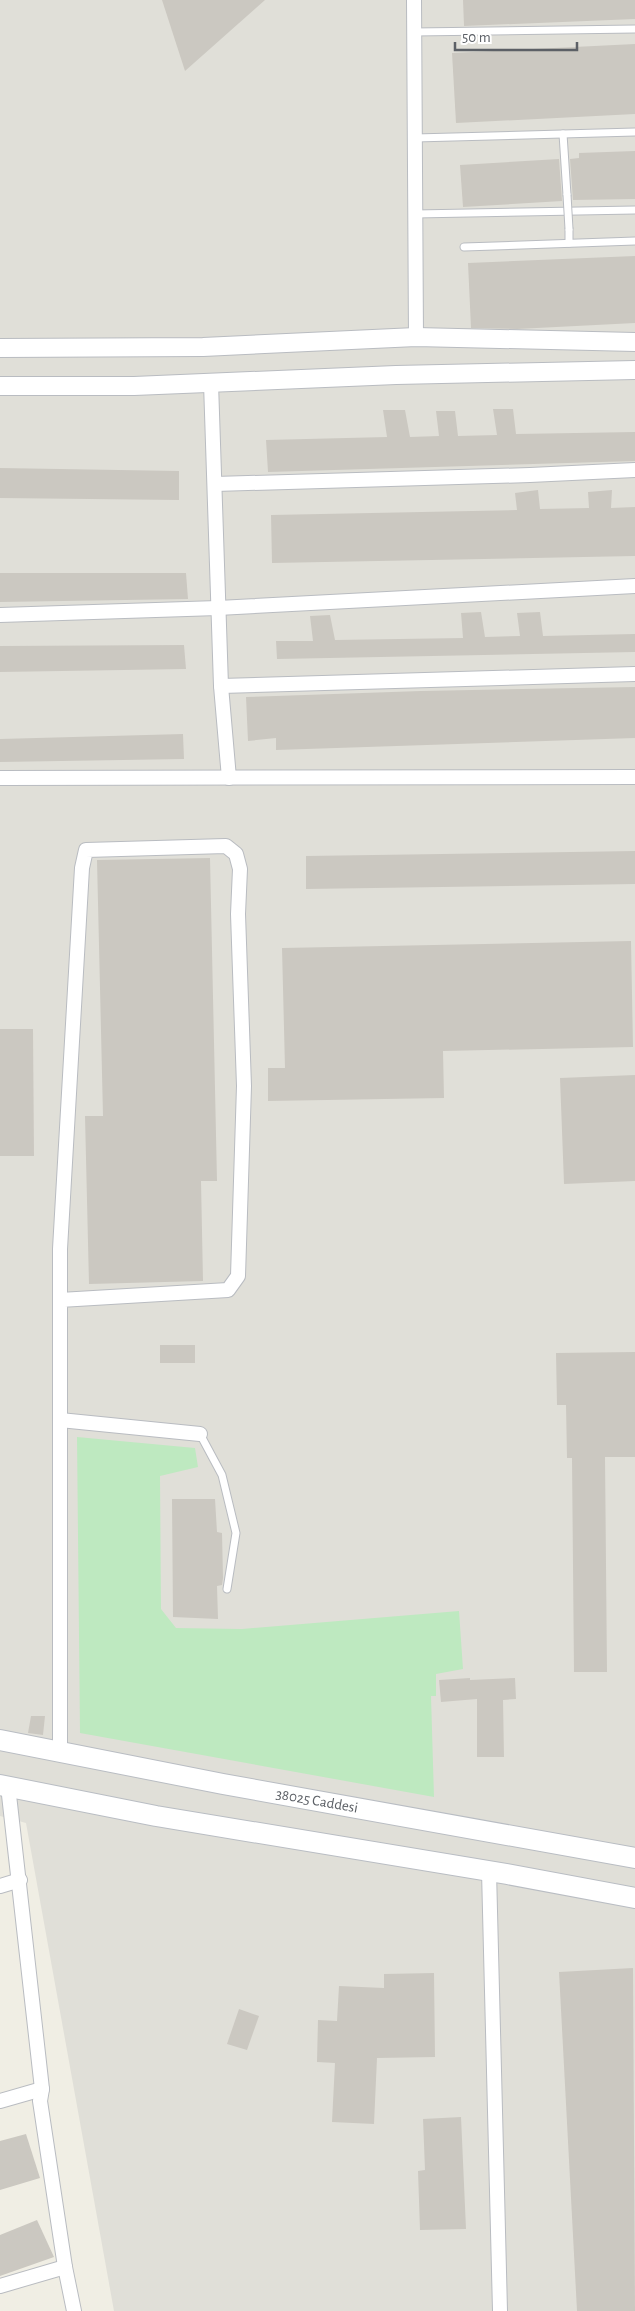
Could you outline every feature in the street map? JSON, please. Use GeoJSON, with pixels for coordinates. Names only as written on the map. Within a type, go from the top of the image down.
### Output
{"type":"FeatureCollection","features":[{"type":"Feature","properties":{"kind":"main road","name":"38025 Caddesi"},"geometry":{"type":"LineString","coordinates":[[0,1740],[223,1784],[635,1858]]}},
{"type":"Feature","properties":{"kind":"main road"},"geometry":{"type":"LineString","coordinates":[[4,1785],[156,1816],[489,1870],[635,1898]]}},
{"type":"Feature","properties":{"kind":"street"},"geometry":{"type":"LineString","coordinates":[[414,0],[416,337]]}},
{"type":"Feature","properties":{"kind":"street"},"geometry":{"type":"LineString","coordinates":[[0,348],[203,347],[416,337],[635,342]]}},
{"type":"Feature","properties":{"kind":"street"},"geometry":{"type":"LineString","coordinates":[[0,386],[134,386],[396,375],[635,370]]}},
{"type":"Feature","properties":{"kind":"street"},"geometry":{"type":"LineString","coordinates":[[211,383],[218,608],[229,778]]}},
{"type":"Feature","properties":{"kind":"street"},"geometry":{"type":"LineString","coordinates":[[215,484],[635,470]]}},
{"type":"Feature","properties":{"kind":"street"},"geometry":{"type":"LineString","coordinates":[[0,615],[218,608],[635,586]]}},
{"type":"Feature","properties":{"kind":"street"},"geometry":{"type":"LineString","coordinates":[[222,686],[635,674]]}},
{"type":"Feature","properties":{"kind":"street"},"geometry":{"type":"LineString","coordinates":[[0,778],[635,777]]}},
{"type":"Feature","properties":{"kind":"street"},"geometry":{"type":"LineString","coordinates":[[60,1300],[228,1290],[238,1276],[244,1086],[238,914],[240,870],[236,854],[226,846],[86,850],[82,868],[61,1239],[60,1300],[60,1752]]}},
{"type":"Feature","properties":{"kind":"street"},"geometry":{"type":"LineString","coordinates":[[60,1420],[200,1434]]}},
{"type":"Feature","properties":{"kind":"street"},"geometry":{"type":"LineString","coordinates":[[4,1785],[20,1880],[42,2089],[40,2101],[74,2311]]}},
{"type":"Feature","properties":{"kind":"street"},"geometry":{"type":"LineString","coordinates":[[489,1870],[500,2311]]}},
{"type":"Feature","properties":{"kind":"street"},"geometry":{"type":"LineString","coordinates":[[0,1886],[20,1880]]}},
{"type":"Feature","properties":{"kind":"street"},"geometry":{"type":"LineString","coordinates":[[0,2101],[42,2089]]}},
{"type":"Feature","properties":{"kind":"street"},"geometry":{"type":"LineString","coordinates":[[0,2286],[66,2267]]}},
{"type":"Feature","properties":{"kind":"lane"},"geometry":{"type":"LineString","coordinates":[[414,32],[635,29]]}},
{"type":"Feature","properties":{"kind":"lane"},"geometry":{"type":"LineString","coordinates":[[414,138],[635,132]]}},
{"type":"Feature","properties":{"kind":"lane"},"geometry":{"type":"LineString","coordinates":[[563,134],[570,243]]}},
{"type":"Feature","properties":{"kind":"lane"},"geometry":{"type":"LineString","coordinates":[[415,214],[635,210]]}},
{"type":"Feature","properties":{"kind":"lane"},"geometry":{"type":"LineString","coordinates":[[464,247],[635,241]]}},
{"type":"Feature","properties":{"kind":"lane"},"geometry":{"type":"LineString","coordinates":[[200,1434],[222,1475],[236,1533],[227,1589]]}},
{"type":"Feature","properties":{"kind":"shaded area"},"geometry":{"type":"Polygon","coordinates":[[[0,0],[635,0],[635,2311],[114,2311],[26,1823],[0,1816],[0,0]]]}},
{"type":"Feature","properties":{"kind":"green space"},"geometry":{"type":"Polygon","coordinates":[[[77,1437],[195,1448],[198,1467],[160,1476],[161,1609],[176,1628],[242,1629],[459,1611],[463,1669],[436,1674],[436,1696],[431,1696],[434,1797],[80,1733],[77,1437]]]}},
{"type":"Feature","properties":{"kind":"building"},"geometry":{"type":"Polygon","coordinates":[[[162,0],[265,0],[185,71],[162,0]]]}},
{"type":"Feature","properties":{"kind":"building"},"geometry":{"type":"Polygon","coordinates":[[[463,0],[635,0],[635,19],[464,26],[463,0]]]}},
{"type":"Feature","properties":{"kind":"building"},"geometry":{"type":"Polygon","coordinates":[[[635,44],[635,114],[456,123],[452,53],[635,44]]]}},
{"type":"Feature","properties":{"kind":"building"},"geometry":{"type":"Polygon","coordinates":[[[635,151],[635,199],[573,200],[570,159],[579,158],[579,153],[635,151]]]}},
{"type":"Feature","properties":{"kind":"building"},"geometry":{"type":"Polygon","coordinates":[[[559,159],[562,201],[463,207],[460,165],[559,159]]]}},
{"type":"Feature","properties":{"kind":"building"},"geometry":{"type":"Polygon","coordinates":[[[635,256],[635,323],[517,329],[471,328],[468,263],[635,256]]]}},
{"type":"Feature","properties":{"kind":"building"},"geometry":{"type":"Polygon","coordinates":[[[493,409],[513,409],[516,434],[635,432],[635,461],[268,472],[266,440],[387,437],[383,410],[405,410],[410,437],[439,436],[436,411],[455,411],[458,436],[497,435],[493,409]]]}},
{"type":"Feature","properties":{"kind":"building"},"geometry":{"type":"Polygon","coordinates":[[[0,468],[179,471],[179,500],[0,498],[0,468]]]}},
{"type":"Feature","properties":{"kind":"building"},"geometry":{"type":"Polygon","coordinates":[[[538,490],[540,509],[589,508],[588,492],[612,490],[611,508],[635,507],[635,556],[272,563],[271,515],[517,510],[515,493],[538,490]]]}},
{"type":"Feature","properties":{"kind":"building"},"geometry":{"type":"Polygon","coordinates":[[[0,573],[186,573],[188,599],[0,602],[0,573]]]}},
{"type":"Feature","properties":{"kind":"building"},"geometry":{"type":"Polygon","coordinates":[[[481,612],[485,637],[520,636],[517,613],[540,612],[543,636],[635,634],[635,652],[277,659],[276,641],[313,641],[310,616],[330,615],[335,640],[463,638],[461,613],[481,612]]]}},
{"type":"Feature","properties":{"kind":"building"},"geometry":{"type":"Polygon","coordinates":[[[184,645],[186,669],[0,672],[0,646],[184,645]]]}},
{"type":"Feature","properties":{"kind":"building"},"geometry":{"type":"Polygon","coordinates":[[[635,687],[635,738],[276,750],[276,738],[248,741],[246,697],[421,691],[635,687]]]}},
{"type":"Feature","properties":{"kind":"building"},"geometry":{"type":"Polygon","coordinates":[[[183,734],[184,759],[0,762],[0,739],[183,734]]]}},
{"type":"Feature","properties":{"kind":"building"},"geometry":{"type":"Polygon","coordinates":[[[635,851],[635,884],[306,889],[306,856],[635,851]]]}},
{"type":"Feature","properties":{"kind":"building"},"geometry":{"type":"Polygon","coordinates":[[[210,858],[217,1181],[201,1181],[203,1281],[89,1284],[85,1116],[103,1116],[97,860],[210,858]]]}},
{"type":"Feature","properties":{"kind":"building"},"geometry":{"type":"Polygon","coordinates":[[[631,941],[633,1047],[443,1051],[444,1098],[268,1101],[268,1068],[285,1068],[282,948],[631,941]]]}},
{"type":"Feature","properties":{"kind":"building"},"geometry":{"type":"Polygon","coordinates":[[[0,1029],[33,1029],[34,1156],[0,1156],[0,1029]]]}},
{"type":"Feature","properties":{"kind":"building"},"geometry":{"type":"Polygon","coordinates":[[[635,1075],[635,1181],[564,1184],[560,1078],[635,1075]]]}},
{"type":"Feature","properties":{"kind":"building"},"geometry":{"type":"Polygon","coordinates":[[[160,1345],[195,1345],[195,1363],[160,1363],[160,1345]]]}},
{"type":"Feature","properties":{"kind":"building"},"geometry":{"type":"Polygon","coordinates":[[[635,1352],[635,1457],[605,1457],[607,1672],[574,1672],[572,1458],[567,1458],[566,1405],[557,1405],[556,1353],[635,1352]]]}},
{"type":"Feature","properties":{"kind":"building"},"geometry":{"type":"Polygon","coordinates":[[[172,1499],[215,1499],[217,1532],[222,1533],[223,1578],[222,1585],[217,1586],[218,1619],[173,1617],[172,1499]]]}},
{"type":"Feature","properties":{"kind":"building"},"geometry":{"type":"Polygon","coordinates":[[[470,1678],[470,1680],[515,1678],[516,1699],[503,1700],[504,1757],[477,1757],[477,1699],[441,1702],[439,1680],[470,1678]]]}},
{"type":"Feature","properties":{"kind":"building"},"geometry":{"type":"Polygon","coordinates":[[[31,1716],[45,1716],[43,1735],[28,1733],[31,1716]]]}},
{"type":"Feature","properties":{"kind":"building"},"geometry":{"type":"Polygon","coordinates":[[[633,1968],[635,2311],[577,2311],[559,1972],[633,1968]]]}},
{"type":"Feature","properties":{"kind":"building"},"geometry":{"type":"Polygon","coordinates":[[[434,1973],[435,2057],[377,2058],[374,2124],[332,2122],[335,2063],[317,2062],[318,2020],[337,2021],[339,1986],[384,1988],[384,1974],[434,1973]]]}},
{"type":"Feature","properties":{"kind":"building"},"geometry":{"type":"Polygon","coordinates":[[[239,2009],[259,2016],[247,2050],[227,2044],[239,2009]]]}},
{"type":"Feature","properties":{"kind":"building"},"geometry":{"type":"Polygon","coordinates":[[[461,2117],[466,2229],[420,2230],[418,2171],[425,2170],[423,2119],[461,2117]]]}},
{"type":"Feature","properties":{"kind":"building"},"geometry":{"type":"Polygon","coordinates":[[[26,2134],[40,2178],[0,2190],[0,2141],[26,2134]]]}},
{"type":"Feature","properties":{"kind":"building"},"geometry":{"type":"Polygon","coordinates":[[[37,2220],[54,2257],[0,2276],[0,2235],[37,2220]]]}}]}
